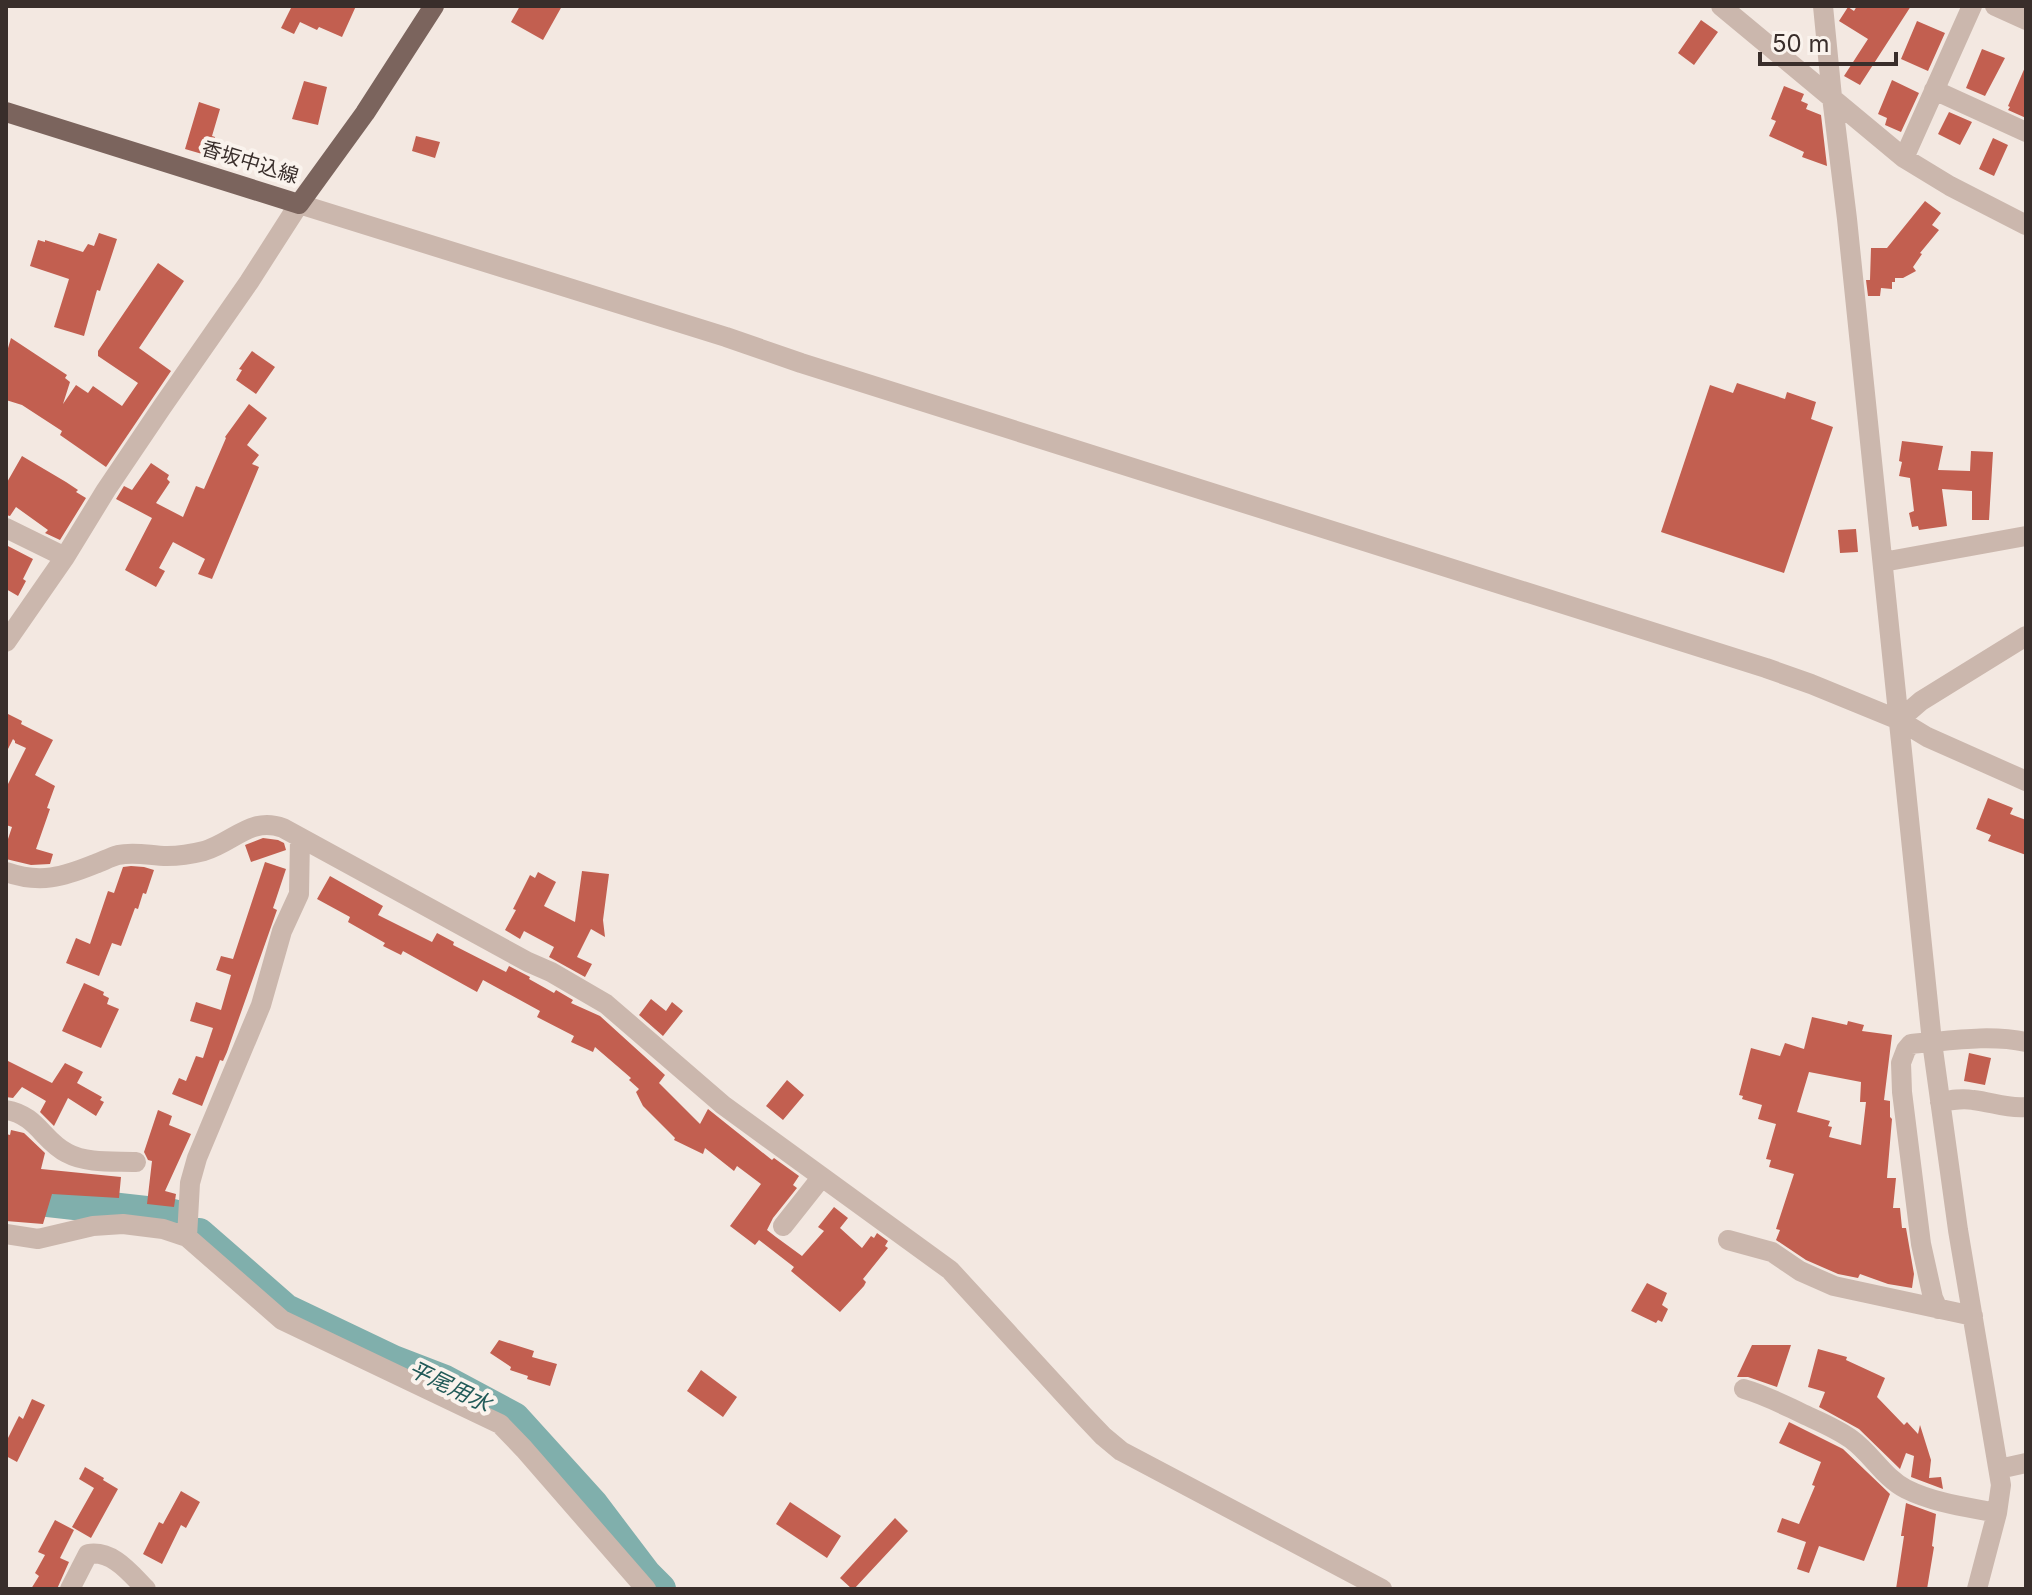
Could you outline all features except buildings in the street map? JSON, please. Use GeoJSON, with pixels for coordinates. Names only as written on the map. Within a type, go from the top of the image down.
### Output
{"type":"FeatureCollection","features":[{"type":"Feature","properties":{"kind":"main road","name":"香坂中込線"},"geometry":{"type":"LineString","coordinates":[[6,112],[299,204],[365,113],[434,6]]}},
{"type":"Feature","properties":{"kind":"street"},"geometry":{"type":"LineString","coordinates":[[1721,6],[1904,158],[2026,225]]}},
{"type":"Feature","properties":{"kind":"street"},"geometry":{"type":"LineString","coordinates":[[1823,6],[1932,1042],[1958,1230],[2001,1485],[1977,1589]]}},
{"type":"Feature","properties":{"kind":"street"},"geometry":{"type":"LineString","coordinates":[[1904,158],[1972,6]]}},
{"type":"Feature","properties":{"kind":"street"},"geometry":{"type":"LineString","coordinates":[[1995,6],[2026,20]]}},
{"type":"Feature","properties":{"kind":"street"},"geometry":{"type":"LineString","coordinates":[[1934,90],[2026,132]]}},
{"type":"Feature","properties":{"kind":"street"},"geometry":{"type":"LineString","coordinates":[[6,642],[299,204],[1720,653],[1811,684],[1899,720],[1952,749],[2026,781]]}},
{"type":"Feature","properties":{"kind":"street"},"geometry":{"type":"LineString","coordinates":[[6,528],[65,557]]}},
{"type":"Feature","properties":{"kind":"street"},"geometry":{"type":"LineString","coordinates":[[1883,562],[2026,536]]}},
{"type":"Feature","properties":{"kind":"street"},"geometry":{"type":"LineString","coordinates":[[1899,720],[1921,701],[2026,636]]}},
{"type":"Feature","properties":{"kind":"street"},"geometry":{"type":"LineString","coordinates":[[6,872],[36,879],[59,877],[118,855],[183,855],[206,850],[252,826],[271,823],[283,828],[606,1004],[723,1105],[950,1270],[1083,1415],[1121,1451],[1382,1589]]}},
{"type":"Feature","properties":{"kind":"street"},"geometry":{"type":"LineString","coordinates":[[187,1237],[190,1183],[197,1158],[257,1014],[282,931],[299,894],[300,838]]}},
{"type":"Feature","properties":{"kind":"street"},"geometry":{"type":"LineString","coordinates":[[1938,1309],[1921,1244],[1901,1063],[1911,1044],[1987,1039],[2026,1042]]}},
{"type":"Feature","properties":{"kind":"street"},"geometry":{"type":"LineString","coordinates":[[1940,1102],[1972,1099],[2014,1109],[2026,1107]]}},
{"type":"Feature","properties":{"kind":"street"},"geometry":{"type":"LineString","coordinates":[[6,1110],[18,1112],[31,1120],[71,1156],[86,1160],[136,1162]]}},
{"type":"Feature","properties":{"kind":"street"},"geometry":{"type":"LineString","coordinates":[[783,1226],[821,1178]]}},
{"type":"Feature","properties":{"kind":"street"},"geometry":{"type":"LineString","coordinates":[[6,1234],[38,1239],[93,1226],[123,1224],[163,1229],[187,1237],[282,1320],[500,1424],[646,1589]]}},
{"type":"Feature","properties":{"kind":"street"},"geometry":{"type":"LineString","coordinates":[[1728,1240],[1772,1252],[1800,1271],[1834,1286],[1973,1316]]}},
{"type":"Feature","properties":{"kind":"street"},"geometry":{"type":"LineString","coordinates":[[1744,1389],[1765,1395],[1850,1438],[1886,1475],[1907,1489],[1949,1504],[1997,1513]]}},
{"type":"Feature","properties":{"kind":"street"},"geometry":{"type":"LineString","coordinates":[[1999,1469],[2026,1463]]}},
{"type":"Feature","properties":{"kind":"street"},"geometry":{"type":"LineString","coordinates":[[70,1589],[88,1554],[97,1553],[110,1556],[146,1589]]}},
{"type":"Feature","properties":{"kind":"waterway","name":"平尾用水"},"geometry":{"type":"LineString","coordinates":[[6,1191],[39,1200],[173,1215]]}},
{"type":"Feature","properties":{"kind":"waterway","name":"平尾用水"},"geometry":{"type":"LineString","coordinates":[[199,1234],[286,1310],[393,1361],[445,1381],[514,1418],[592,1504],[660,1589]]}}]}
